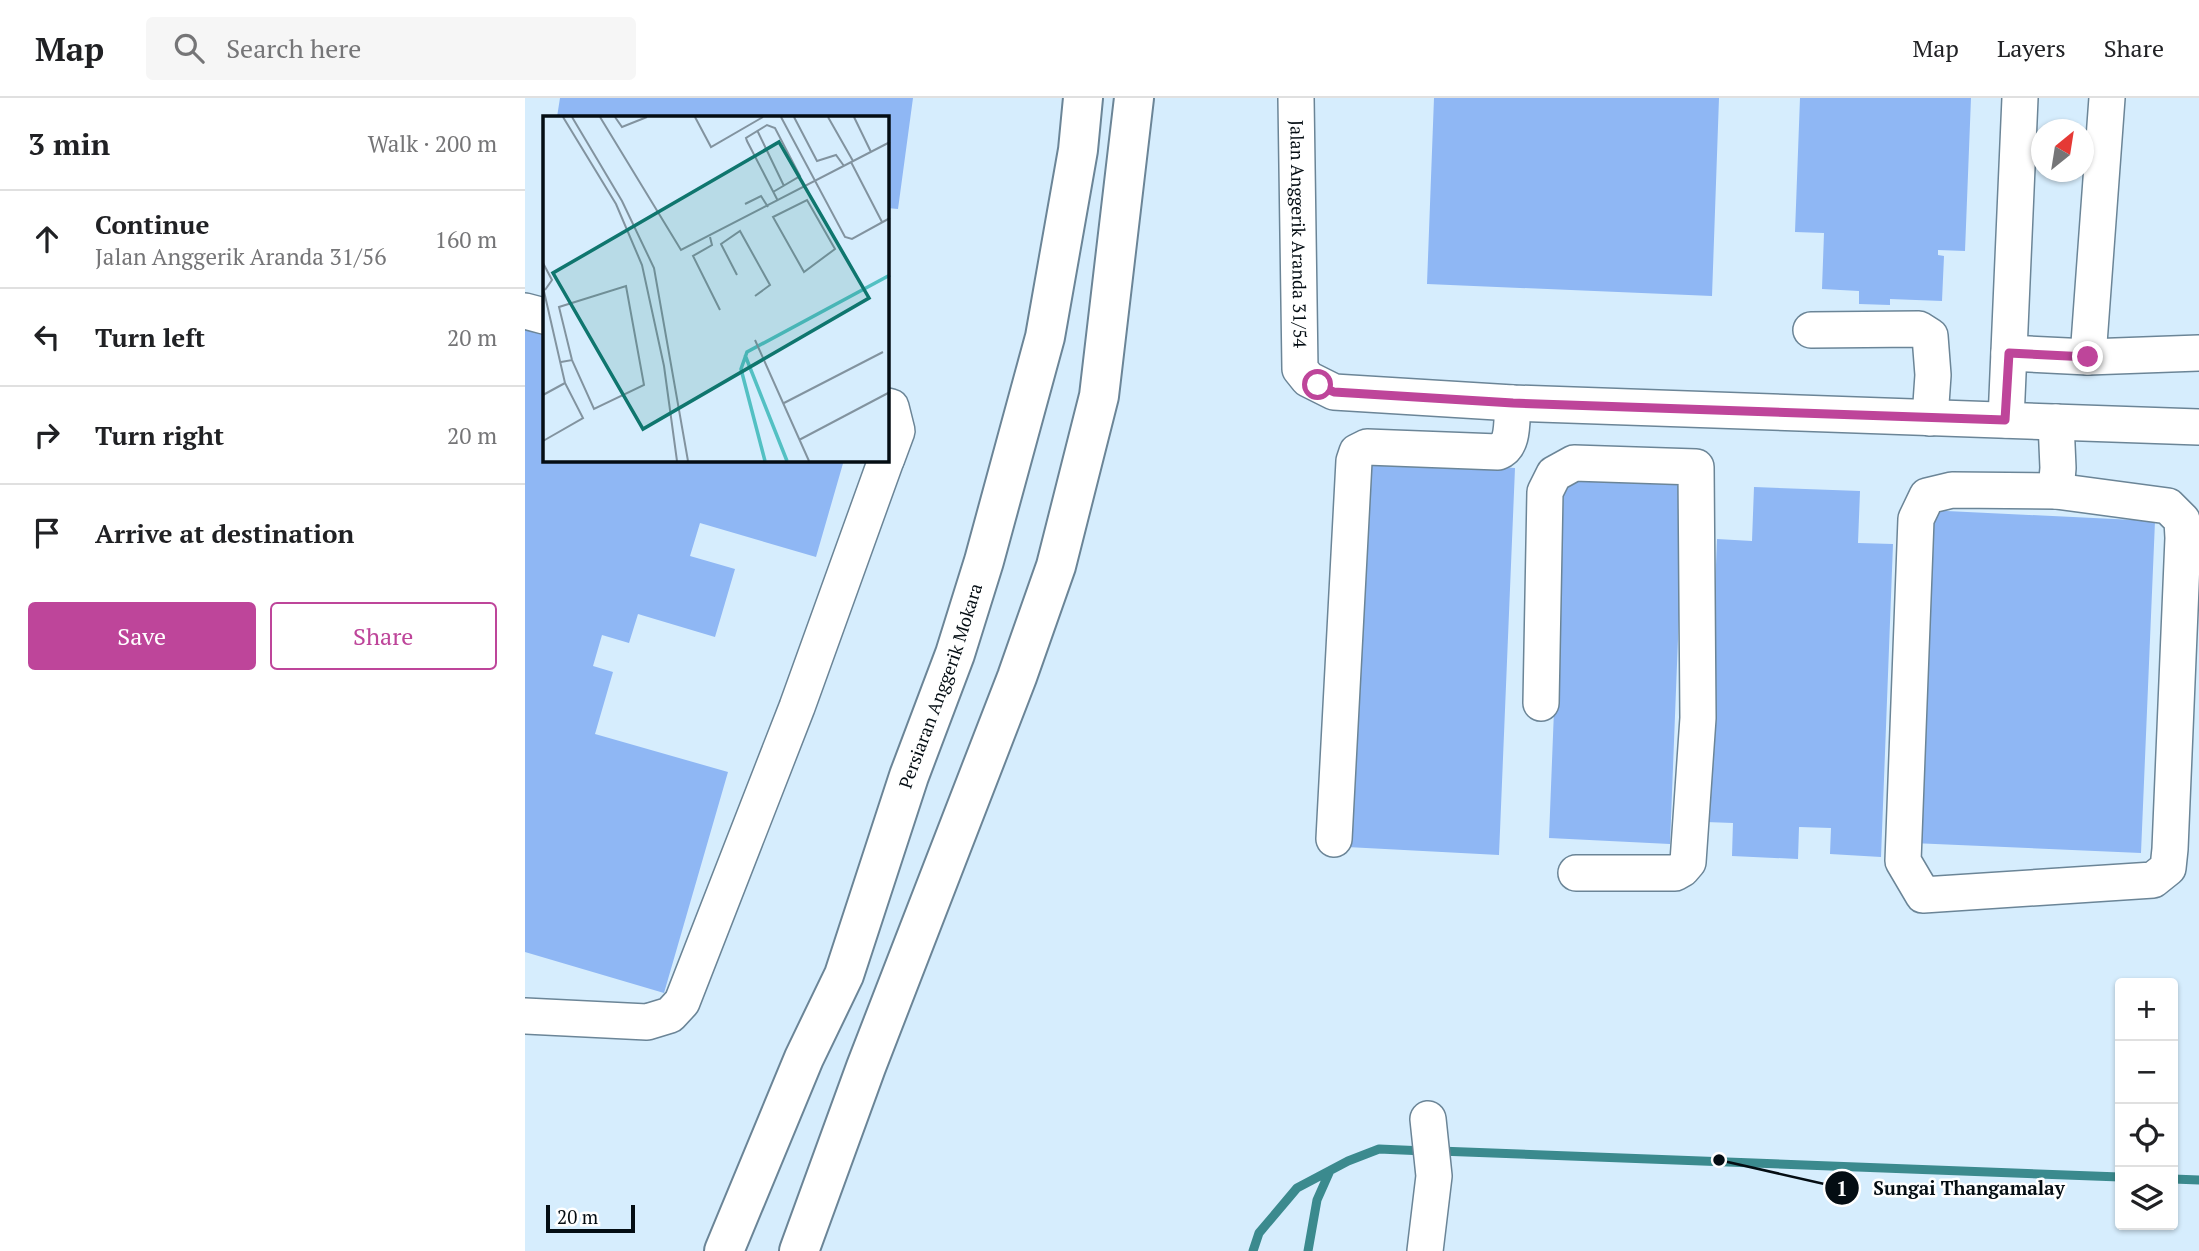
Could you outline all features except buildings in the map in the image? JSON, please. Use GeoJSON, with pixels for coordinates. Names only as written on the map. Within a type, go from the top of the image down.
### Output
{"type":"FeatureCollection","features":[{"type":"Feature","properties":{"kind":"main road","name":"Persiaran Anggerik Mokara"},"geometry":{"type":"LineString","coordinates":[[724,1251],[804,1058],[844,975],[909,776],[955,654],[984,561],[1045,337],[1078,150],[1083,98]]}},
{"type":"Feature","properties":{"kind":"main road"},"geometry":{"type":"LineString","coordinates":[[799,1251],[871,1054],[1017,677],[1056,566],[1099,396],[1133,98]]}},
{"type":"Feature","properties":{"kind":"street","name":"Jalan Anggerik Aranda 31/54"},"geometry":{"type":"LineString","coordinates":[[1296,98],[1300,369],[1308,379],[1334,392],[1513,403]]}},
{"type":"Feature","properties":{"kind":"street"},"geometry":{"type":"LineString","coordinates":[[2005,420],[2020,98]]}},
{"type":"Feature","properties":{"kind":"street"},"geometry":{"type":"LineString","coordinates":[[2088,357],[2107,98]]}},
{"type":"Feature","properties":{"kind":"street"},"geometry":{"type":"LineString","coordinates":[[525,311],[543,316]]}},
{"type":"Feature","properties":{"kind":"street"},"geometry":{"type":"LineString","coordinates":[[1811,330],[1919,329],[1930,336],[1933,375],[1930,418]]}},
{"type":"Feature","properties":{"kind":"street"},"geometry":{"type":"LineString","coordinates":[[2009,353],[2088,357],[2199,353]]}},
{"type":"Feature","properties":{"kind":"street"},"geometry":{"type":"LineString","coordinates":[[1333,839],[1354,461],[1357,452],[1367,447],[1498,453],[1505,450],[1509,443],[1513,403],[2199,427]]}},
{"type":"Feature","properties":{"kind":"street"},"geometry":{"type":"LineString","coordinates":[[889,406],[897,431],[889,453]]}},
{"type":"Feature","properties":{"kind":"street"},"geometry":{"type":"LineString","coordinates":[[1576,873],[1675,873],[1688,862],[1698,718],[1693,409]]}},
{"type":"Feature","properties":{"kind":"street"},"geometry":{"type":"LineString","coordinates":[[2056,422],[2056,491]]}},
{"type":"Feature","properties":{"kind":"street"},"geometry":{"type":"LineString","coordinates":[[525,1016],[647,1022],[670,1015],[682,1002],[797,707],[886,462]]}},
{"type":"Feature","properties":{"kind":"street"},"geometry":{"type":"LineString","coordinates":[[1541,703],[1545,492],[1554,474],[1574,463],[1696,467]]}},
{"type":"Feature","properties":{"kind":"street"},"geometry":{"type":"LineString","coordinates":[[1952,490],[2056,491],[2168,506],[2182,520],[2168,868],[2153,880],[1923,895],[1903,861],[1916,519],[1927,496],[1952,490]]}},
{"type":"Feature","properties":{"kind":"street"},"geometry":{"type":"LineString","coordinates":[[1425,1251],[1434,1175],[1428,1119]]}},
{"type":"Feature","properties":{"kind":"waterway"},"geometry":{"type":"LineString","coordinates":[[1253,1251],[1259,1233],[1297,1188],[1348,1161],[1379,1149],[1425,1151]]}},
{"type":"Feature","properties":{"kind":"waterway"},"geometry":{"type":"LineString","coordinates":[[1439,1151],[2115,1177]]}},
{"type":"Feature","properties":{"kind":"waterway"},"geometry":{"type":"LineString","coordinates":[[1308,1251],[1317,1200],[1329,1173]]}},
{"type":"Feature","properties":{"kind":"waterway"},"geometry":{"type":"LineString","coordinates":[[2178,1179],[2199,1180]]}},
{"type":"Feature","properties":{"kind":"place","name":"Sungai Thangamalay"},"geometry":{"type":"Point","coordinates":[1719,1160]}},
{"type":"Feature","properties":{"kind":"route"},"geometry":{"type":"LineString","coordinates":[[1318,385],[1334,392],[1513,403],[2005,420],[2009,353],[2088,357]]}}]}
